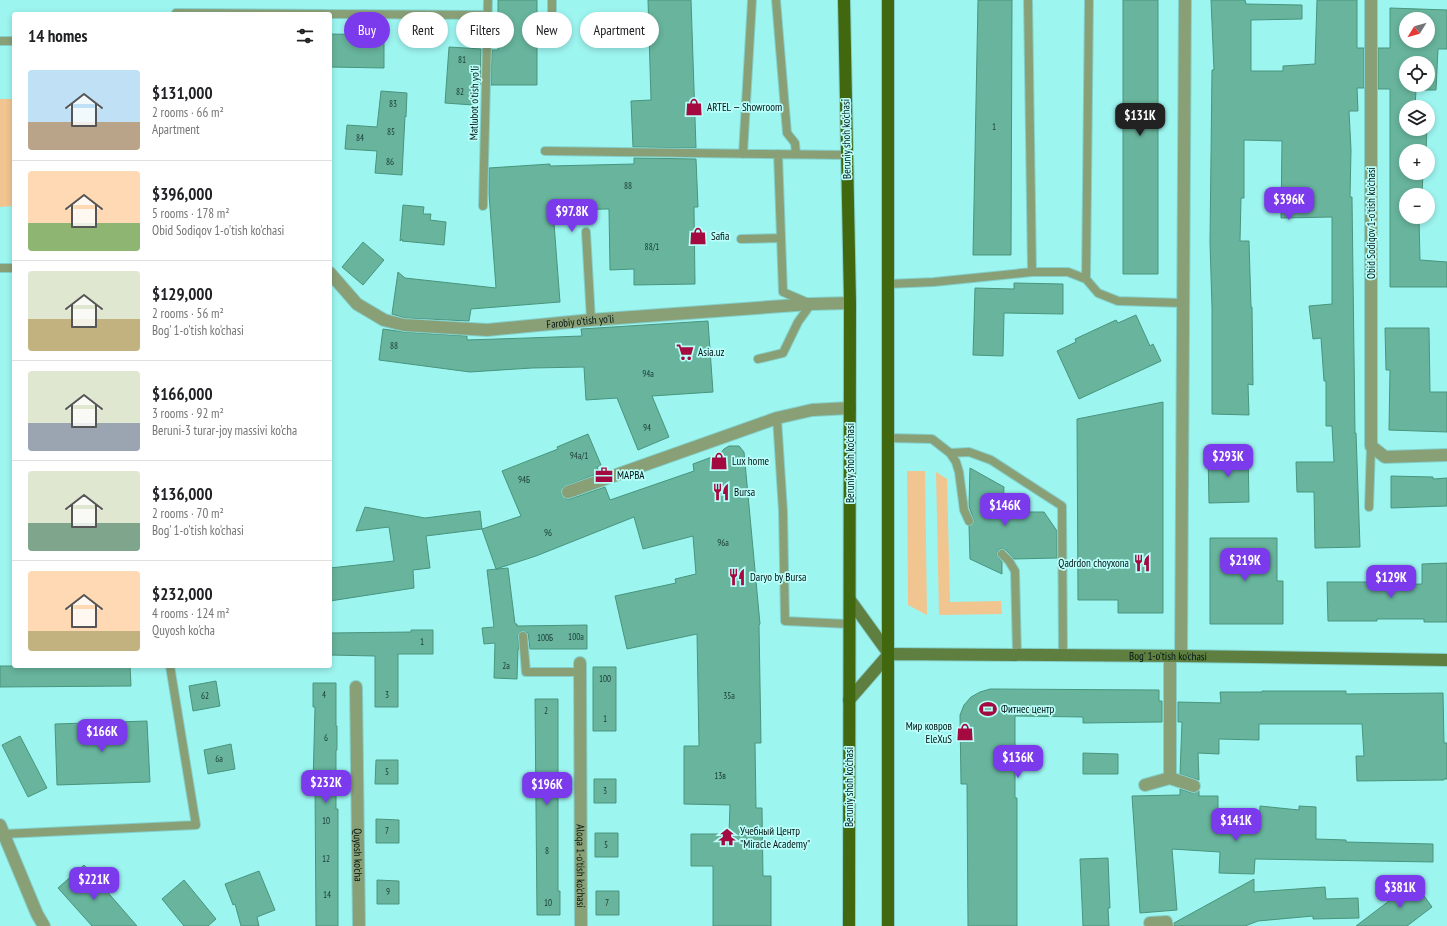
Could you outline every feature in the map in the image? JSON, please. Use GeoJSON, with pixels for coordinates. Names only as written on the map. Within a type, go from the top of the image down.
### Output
{"type":"FeatureCollection","features":[{"type":"Feature","properties":{"kind":"main road","name":"Beruniy shoh ko'chasi"},"geometry":{"type":"LineString","coordinates":[[844,0],[850,303],[849,926]]}},
{"type":"Feature","properties":{"kind":"main road"},"geometry":{"type":"LineString","coordinates":[[888,0],[888,926]]}},
{"type":"Feature","properties":{"kind":"street"},"geometry":{"type":"LineString","coordinates":[[1170,778],[1175,656],[1186,0]]}},
{"type":"Feature","properties":{"kind":"street","name":"Obid Sodiqov 1-o'tish ko'chasi"},"geometry":{"type":"LineString","coordinates":[[1371,0],[1372,446]]}},
{"type":"Feature","properties":{"kind":"street","name":"Farobiy o'tish yo'li"},"geometry":{"type":"LineString","coordinates":[[332,275],[356,304],[384,320],[404,325],[487,330],[591,320],[811,304],[850,303]]}},
{"type":"Feature","properties":{"kind":"street"},"geometry":{"type":"LineString","coordinates":[[568,492],[777,418],[812,410],[850,408]]}},
{"type":"Feature","properties":{"kind":"street"},"geometry":{"type":"LineString","coordinates":[[1372,446],[1385,456],[1447,455]]}},
{"type":"Feature","properties":{"kind":"street"},"geometry":{"type":"LineString","coordinates":[[849,700],[889,654],[850,600]]}},
{"type":"Feature","properties":{"kind":"street","name":"Bog' 1-o'tish ko'chasi"},"geometry":{"type":"LineString","coordinates":[[889,654],[1017,654],[1447,660]]}},
{"type":"Feature","properties":{"kind":"street","name":"Aloqa 1-o'tish ko'chasi"},"geometry":{"type":"LineString","coordinates":[[580,667],[581,926]]}},
{"type":"Feature","properties":{"kind":"street","name":"Quyosh ko'cha"},"geometry":{"type":"LineString","coordinates":[[356,687],[359,926]]}},
{"type":"Feature","properties":{"kind":"street"},"geometry":{"type":"LineString","coordinates":[[1145,785],[1170,778],[1194,786]]}},
{"type":"Feature","properties":{"kind":"street"},"geometry":{"type":"LineString","coordinates":[[2,829],[37,914],[44,926]]}},
{"type":"Feature","properties":{"kind":"street"},"geometry":{"type":"LineString","coordinates":[[1150,923],[1166,922],[1168,926]]}},
{"type":"Feature","properties":{"kind":"lane","name":"Matlubot o'tish yo'li"},"geometry":{"type":"LineString","coordinates":[[488,0],[488,12]]}},
{"type":"Feature","properties":{"kind":"lane"},"geometry":{"type":"LineString","coordinates":[[552,0],[552,12]]}},
{"type":"Feature","properties":{"kind":"lane"},"geometry":{"type":"LineString","coordinates":[[743,154],[752,0]]}},
{"type":"Feature","properties":{"kind":"lane"},"geometry":{"type":"LineString","coordinates":[[776,0],[787,132],[795,143],[796,154]]}},
{"type":"Feature","properties":{"kind":"lane"},"geometry":{"type":"LineString","coordinates":[[1028,0],[1032,272]]}},
{"type":"Feature","properties":{"kind":"lane"},"geometry":{"type":"LineString","coordinates":[[1086,279],[1089,0]]}},
{"type":"Feature","properties":{"kind":"lane"},"geometry":{"type":"LineString","coordinates":[[332,14],[456,15]]}},
{"type":"Feature","properties":{"kind":"lane"},"geometry":{"type":"LineString","coordinates":[[0,41],[12,41]]}},
{"type":"Feature","properties":{"kind":"lane","name":"Matlubot o'tish yo'li"},"geometry":{"type":"LineString","coordinates":[[483,206],[487,48]]}},
{"type":"Feature","properties":{"kind":"lane"},"geometry":{"type":"LineString","coordinates":[[545,151],[846,155]]}},
{"type":"Feature","properties":{"kind":"lane"},"geometry":{"type":"LineString","coordinates":[[758,359],[784,353],[798,322],[811,304],[783,292],[778,154]]}},
{"type":"Feature","properties":{"kind":"lane"},"geometry":{"type":"LineString","coordinates":[[586,232],[591,320]]}},
{"type":"Feature","properties":{"kind":"lane"},"geometry":{"type":"LineString","coordinates":[[741,239],[781,238]]}},
{"type":"Feature","properties":{"kind":"lane"},"geometry":{"type":"LineString","coordinates":[[0,268],[12,268]]}},
{"type":"Feature","properties":{"kind":"lane"},"geometry":{"type":"LineString","coordinates":[[888,284],[934,282],[1032,272],[1068,272],[1086,279],[1098,293],[1118,301],[1182,303]]}},
{"type":"Feature","properties":{"kind":"lane"},"geometry":{"type":"LineString","coordinates":[[777,418],[783,510],[784,622],[849,624]]}},
{"type":"Feature","properties":{"kind":"lane"},"geometry":{"type":"LineString","coordinates":[[889,438],[932,439],[950,454],[956,462],[964,510],[969,521]]}},
{"type":"Feature","properties":{"kind":"lane"},"geometry":{"type":"LineString","coordinates":[[1369,507],[1372,446]]}},
{"type":"Feature","properties":{"kind":"lane"},"geometry":{"type":"LineString","coordinates":[[950,454],[969,452],[991,460],[1062,506],[1063,655]]}},
{"type":"Feature","properties":{"kind":"lane"},"geometry":{"type":"LineString","coordinates":[[1002,554],[1009,561],[1015,571],[1017,654]]}},
{"type":"Feature","properties":{"kind":"lane"},"geometry":{"type":"LineString","coordinates":[[523,636],[526,672],[580,667]]}},
{"type":"Feature","properties":{"kind":"lane"},"geometry":{"type":"LineString","coordinates":[[2,829],[196,824],[170,668]]}},
{"type":"Feature","properties":{"kind":"shaded area"},"geometry":{"type":"Polygon","coordinates":[[[0,99],[12,99],[12,206],[0,207],[0,99]]]}},
{"type":"Feature","properties":{"kind":"shaded area"},"geometry":{"type":"Polygon","coordinates":[[[907,471],[925,471],[927,615],[908,605],[907,471]]]}},
{"type":"Feature","properties":{"kind":"shaded area"},"geometry":{"type":"Polygon","coordinates":[[[936,472],[947,479],[950,602],[1001,601],[1002,614],[939,615],[936,472]]]}},
{"type":"Feature","properties":{"kind":"building"},"geometry":{"type":"Polygon","coordinates":[[[498,0],[537,0],[537,12],[522,12],[522,48],[537,48],[537,85],[491,85],[492,50],[498,50],[498,48],[514,48],[514,12],[498,12],[498,0]]]}},
{"type":"Feature","properties":{"kind":"building"},"geometry":{"type":"Polygon","coordinates":[[[648,0],[691,0],[696,148],[633,147],[631,101],[651,100],[649,48],[659,48],[659,12],[648,12],[648,0]]]}},
{"type":"Feature","properties":{"kind":"building"},"geometry":{"type":"Polygon","coordinates":[[[978,0],[1012,0],[1011,255],[973,255],[978,0]]]}},
{"type":"Feature","properties":{"kind":"building"},"geometry":{"type":"Polygon","coordinates":[[[1123,0],[1158,0],[1158,274],[1123,274],[1123,0]]]}},
{"type":"Feature","properties":{"kind":"building"},"geometry":{"type":"Polygon","coordinates":[[[1211,0],[1245,0],[1246,4],[1302,5],[1302,19],[1251,20],[1251,71],[1283,71],[1283,66],[1315,64],[1317,0],[1357,0],[1357,48],[1364,48],[1364,88],[1357,88],[1358,111],[1349,111],[1351,150],[1350,197],[1352,197],[1355,433],[1360,547],[1315,548],[1314,492],[1297,492],[1296,462],[1334,462],[1332,426],[1326,426],[1326,381],[1324,381],[1321,338],[1313,339],[1309,306],[1332,304],[1332,217],[1281,218],[1282,141],[1244,140],[1244,198],[1241,198],[1240,241],[1249,241],[1253,385],[1248,384],[1249,415],[1212,414],[1212,308],[1210,242],[1212,70],[1214,70],[1211,0]]]}},
{"type":"Feature","properties":{"kind":"building"},"geometry":{"type":"Polygon","coordinates":[[[1390,8],[1447,10],[1447,49],[1438,49],[1436,90],[1435,56],[1399,56],[1399,92],[1416,92],[1415,100],[1399,100],[1399,136],[1427,136],[1426,144],[1399,144],[1399,180],[1423,180],[1422,188],[1399,188],[1399,224],[1419,224],[1420,260],[1447,262],[1447,287],[1390,287],[1390,89],[1378,89],[1378,48],[1390,48],[1390,8]]]}},
{"type":"Feature","properties":{"kind":"building"},"geometry":{"type":"Polygon","coordinates":[[[332,34],[344,34],[344,48],[384,48],[384,68],[332,67],[332,34]]]}},
{"type":"Feature","properties":{"kind":"building"},"geometry":{"type":"Polygon","coordinates":[[[449,47],[481,49],[480,85],[474,85],[473,105],[445,103],[449,47]]]}},
{"type":"Feature","properties":{"kind":"building"},"geometry":{"type":"Polygon","coordinates":[[[381,91],[407,93],[402,175],[375,173],[377,151],[345,149],[347,125],[377,127],[381,91]]]}},
{"type":"Feature","properties":{"kind":"building"},"geometry":{"type":"Polygon","coordinates":[[[634,158],[696,159],[698,207],[694,207],[695,284],[634,285],[634,269],[610,270],[609,209],[553,210],[560,302],[471,309],[469,321],[405,318],[392,314],[398,272],[405,278],[496,288],[489,194],[489,168],[550,164],[550,166],[634,164],[634,158]]]}},
{"type":"Feature","properties":{"kind":"building"},"geometry":{"type":"Polygon","coordinates":[[[403,205],[424,207],[423,214],[431,214],[430,220],[446,222],[444,245],[402,241],[402,239],[400,241],[403,205]]]}},
{"type":"Feature","properties":{"kind":"building"},"geometry":{"type":"Polygon","coordinates":[[[363,242],[384,260],[363,285],[342,267],[363,242]]]}},
{"type":"Feature","properties":{"kind":"building"},"geometry":{"type":"Polygon","coordinates":[[[1014,283],[1063,284],[1063,314],[1004,313],[1003,356],[973,355],[975,288],[1014,289],[1014,283]]]}},
{"type":"Feature","properties":{"kind":"building"},"geometry":{"type":"Polygon","coordinates":[[[1136,315],[1150,346],[1153,344],[1161,361],[1079,399],[1057,351],[1076,342],[1075,339],[1116,320],[1118,323],[1136,315]]]}},
{"type":"Feature","properties":{"kind":"building"},"geometry":{"type":"Polygon","coordinates":[[[708,321],[713,392],[652,396],[669,437],[638,450],[617,398],[586,400],[584,367],[532,368],[470,372],[379,360],[383,329],[404,332],[467,336],[467,340],[582,336],[581,329],[708,321]]]}},
{"type":"Feature","properties":{"kind":"building"},"geometry":{"type":"Polygon","coordinates":[[[1385,328],[1429,328],[1430,392],[1447,392],[1447,432],[1389,430],[1390,370],[1386,370],[1385,328]]]}},
{"type":"Feature","properties":{"kind":"building"},"geometry":{"type":"Polygon","coordinates":[[[1163,402],[1163,613],[1118,613],[1118,600],[1078,600],[1077,419],[1163,402]]]}},
{"type":"Feature","properties":{"kind":"building"},"geometry":{"type":"Polygon","coordinates":[[[588,434],[601,465],[597,467],[599,473],[563,487],[561,494],[566,499],[605,487],[610,500],[694,471],[693,464],[720,454],[729,446],[739,446],[744,452],[760,624],[761,743],[755,743],[756,808],[762,808],[763,876],[771,876],[771,926],[713,926],[713,866],[691,866],[691,834],[729,834],[730,805],[684,804],[684,746],[699,746],[697,634],[627,649],[615,596],[676,583],[675,579],[696,574],[693,536],[643,549],[634,517],[536,556],[496,569],[482,529],[521,516],[502,471],[558,449],[557,447],[588,434]]]}},
{"type":"Feature","properties":{"kind":"building"},"geometry":{"type":"Polygon","coordinates":[[[1208,453],[1248,453],[1249,502],[1209,503],[1208,453]]]}},
{"type":"Feature","properties":{"kind":"building"},"geometry":{"type":"Polygon","coordinates":[[[970,468],[1004,487],[1003,512],[1044,512],[1057,531],[1057,558],[1014,559],[1006,550],[1000,549],[998,550],[997,555],[1002,562],[1002,574],[970,559],[969,526],[973,524],[974,521],[969,506],[970,468]]]}},
{"type":"Feature","properties":{"kind":"building"},"geometry":{"type":"Polygon","coordinates":[[[1391,476],[1433,477],[1433,479],[1447,478],[1447,506],[1391,508],[1391,476]]]}},
{"type":"Feature","properties":{"kind":"building"},"geometry":{"type":"Polygon","coordinates":[[[365,507],[425,518],[480,511],[482,529],[426,536],[430,568],[413,570],[414,588],[332,601],[332,568],[394,561],[389,527],[356,531],[365,507]]]}},
{"type":"Feature","properties":{"kind":"building"},"geometry":{"type":"Polygon","coordinates":[[[1210,538],[1277,538],[1277,581],[1283,581],[1283,624],[1210,624],[1210,538]]]}},
{"type":"Feature","properties":{"kind":"building"},"geometry":{"type":"Polygon","coordinates":[[[1447,563],[1447,622],[1424,622],[1424,619],[1328,621],[1327,582],[1377,582],[1377,585],[1422,584],[1422,564],[1447,563]]]}},
{"type":"Feature","properties":{"kind":"building"},"geometry":{"type":"Polygon","coordinates":[[[508,568],[515,624],[517,624],[517,626],[587,625],[587,649],[530,649],[528,633],[522,631],[518,636],[519,649],[517,679],[494,678],[495,643],[484,644],[482,628],[494,627],[487,570],[508,568]]]}},
{"type":"Feature","properties":{"kind":"building"},"geometry":{"type":"Polygon","coordinates":[[[411,630],[433,630],[433,654],[398,654],[398,707],[375,707],[375,656],[332,655],[332,633],[411,632],[411,630]]]}},
{"type":"Feature","properties":{"kind":"building"},"geometry":{"type":"Polygon","coordinates":[[[0,666],[12,666],[12,668],[130,668],[131,686],[0,687],[0,666]]]}},
{"type":"Feature","properties":{"kind":"building"},"geometry":{"type":"Polygon","coordinates":[[[593,667],[616,667],[616,731],[593,731],[593,667]]]}},
{"type":"Feature","properties":{"kind":"building"},"geometry":{"type":"Polygon","coordinates":[[[216,681],[220,706],[193,711],[189,686],[216,681]]]}},
{"type":"Feature","properties":{"kind":"building"},"geometry":{"type":"Polygon","coordinates":[[[313,683],[336,683],[338,926],[316,926],[315,784],[313,784],[315,707],[313,707],[313,683]]]}},
{"type":"Feature","properties":{"kind":"building"},"geometry":{"type":"Polygon","coordinates":[[[990,689],[1159,690],[1159,701],[1162,701],[1162,722],[1083,723],[1083,717],[1015,716],[1015,798],[1017,798],[1017,926],[968,926],[967,784],[961,784],[960,715],[964,705],[971,697],[990,689]]]}},
{"type":"Feature","properties":{"kind":"building"},"geometry":{"type":"Polygon","coordinates":[[[1346,691],[1346,694],[1443,693],[1444,743],[1447,743],[1447,779],[1357,781],[1356,756],[1364,756],[1362,724],[1259,724],[1259,740],[1219,739],[1219,754],[1198,753],[1199,780],[1180,774],[1182,722],[1178,722],[1178,702],[1221,703],[1220,692],[1346,691]]]}},
{"type":"Feature","properties":{"kind":"building"},"geometry":{"type":"Polygon","coordinates":[[[535,699],[558,699],[558,891],[560,891],[560,915],[537,915],[535,699]]]}},
{"type":"Feature","properties":{"kind":"building"},"geometry":{"type":"Polygon","coordinates":[[[147,721],[150,782],[57,785],[55,724],[147,721]]]}},
{"type":"Feature","properties":{"kind":"building"},"geometry":{"type":"Polygon","coordinates":[[[20,736],[47,788],[28,797],[2,745],[20,736]]]}},
{"type":"Feature","properties":{"kind":"building"},"geometry":{"type":"Polygon","coordinates":[[[231,744],[235,769],[208,774],[204,750],[231,744]]]}},
{"type":"Feature","properties":{"kind":"building"},"geometry":{"type":"Polygon","coordinates":[[[1083,753],[1118,754],[1118,774],[1083,774],[1083,753]]]}},
{"type":"Feature","properties":{"kind":"building"},"geometry":{"type":"Polygon","coordinates":[[[376,760],[398,760],[398,784],[375,784],[376,760]]]}},
{"type":"Feature","properties":{"kind":"building"},"geometry":{"type":"Polygon","coordinates":[[[594,779],[616,779],[616,803],[594,803],[594,779]]]}},
{"type":"Feature","properties":{"kind":"building"},"geometry":{"type":"Polygon","coordinates":[[[1180,789],[1192,793],[1199,791],[1199,796],[1218,796],[1218,828],[1259,829],[1260,806],[1299,810],[1299,806],[1316,807],[1316,839],[1346,840],[1346,842],[1433,844],[1433,862],[1255,859],[1254,874],[1219,873],[1220,852],[1172,849],[1177,910],[1140,913],[1132,796],[1180,795],[1180,789]]]}},
{"type":"Feature","properties":{"kind":"building"},"geometry":{"type":"Polygon","coordinates":[[[376,819],[399,820],[399,843],[376,843],[376,819]]]}},
{"type":"Feature","properties":{"kind":"building"},"geometry":{"type":"Polygon","coordinates":[[[595,833],[618,833],[618,857],[595,857],[595,833]]]}},
{"type":"Feature","properties":{"kind":"building"},"geometry":{"type":"Polygon","coordinates":[[[1108,858],[1110,908],[1108,908],[1109,926],[1083,926],[1080,859],[1108,858]]]}},
{"type":"Feature","properties":{"kind":"building"},"geometry":{"type":"Polygon","coordinates":[[[84,865],[137,926],[92,926],[58,888],[84,865]]]}},
{"type":"Feature","properties":{"kind":"building"},"geometry":{"type":"Polygon","coordinates":[[[259,871],[275,910],[257,917],[259,926],[241,926],[235,904],[233,905],[225,884],[259,871]]]}},
{"type":"Feature","properties":{"kind":"building"},"geometry":{"type":"Polygon","coordinates":[[[1254,879],[1254,892],[1325,887],[1326,899],[1358,898],[1359,918],[1313,919],[1313,916],[1258,921],[1245,926],[1174,926],[1174,923],[1254,879]]]}},
{"type":"Feature","properties":{"kind":"building"},"geometry":{"type":"Polygon","coordinates":[[[184,880],[216,919],[208,926],[184,926],[162,899],[184,880]]]}},
{"type":"Feature","properties":{"kind":"building"},"geometry":{"type":"Polygon","coordinates":[[[377,880],[399,881],[399,904],[377,904],[377,880]]]}},
{"type":"Feature","properties":{"kind":"building"},"geometry":{"type":"Polygon","coordinates":[[[1414,882],[1432,907],[1407,926],[1356,926],[1414,882]]]}},
{"type":"Feature","properties":{"kind":"building"},"geometry":{"type":"Polygon","coordinates":[[[596,891],[619,891],[619,915],[596,915],[596,891]]]}},
{"type":"Feature","properties":{"kind":"place","name":"ARTEL — Showroom"},"geometry":{"type":"Point","coordinates":[694,107]}},
{"type":"Feature","properties":{"kind":"place","name":"Safia"},"geometry":{"type":"Point","coordinates":[698,236]}},
{"type":"Feature","properties":{"kind":"place","name":"Asia.uz"},"geometry":{"type":"Point","coordinates":[685,352]}},
{"type":"Feature","properties":{"kind":"place","name":"Lux home"},"geometry":{"type":"Point","coordinates":[719,461]}},
{"type":"Feature","properties":{"kind":"place","name":"МАРВА"},"geometry":{"type":"Point","coordinates":[604,475]}},
{"type":"Feature","properties":{"kind":"place","name":"Bursa"},"geometry":{"type":"Point","coordinates":[721,492]}},
{"type":"Feature","properties":{"kind":"place","name":"Qadrdon choyxona"},"geometry":{"type":"Point","coordinates":[1142,563]}},
{"type":"Feature","properties":{"kind":"place","name":"Daryo by Bursa"},"geometry":{"type":"Point","coordinates":[737,577]}},
{"type":"Feature","properties":{"kind":"place","name":"Фитнес центр"},"geometry":{"type":"Point","coordinates":[988,709]}},
{"type":"Feature","properties":{"kind":"place","name":"Мир ковров EleXuS"},"geometry":{"type":"Point","coordinates":[965,732]}},
{"type":"Feature","properties":{"kind":"place","name":"Учебный Центр \"Miracle Academy\""},"geometry":{"type":"Point","coordinates":[727,837]}}]}
